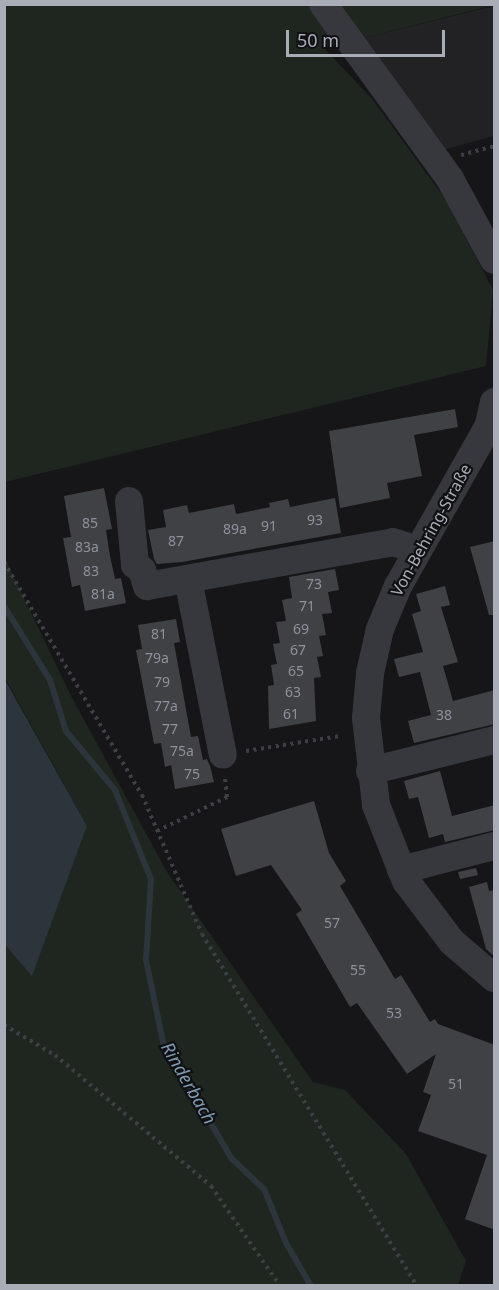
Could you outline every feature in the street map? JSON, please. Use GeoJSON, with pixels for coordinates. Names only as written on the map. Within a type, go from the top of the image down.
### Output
{"type":"FeatureCollection","features":[{"type":"Feature","properties":{"kind":"street"},"geometry":{"type":"LineString","coordinates":[[323,4],[437,162],[481,230],[495,260]]}},
{"type":"Feature","properties":{"kind":"street","name":"Von-Behring-Straße"},"geometry":{"type":"LineString","coordinates":[[495,402],[488,427],[418,550],[380,629],[370,673],[366,718],[370,771],[376,806],[401,870],[452,942],[495,978]]}},
{"type":"Feature","properties":{"kind":"street"},"geometry":{"type":"LineString","coordinates":[[129,501],[135,565],[142,570],[147,586],[393,542],[418,550]]}},
{"type":"Feature","properties":{"kind":"street"},"geometry":{"type":"LineString","coordinates":[[188,579],[223,755]]}},
{"type":"Feature","properties":{"kind":"street"},"geometry":{"type":"LineString","coordinates":[[370,771],[495,740]]}},
{"type":"Feature","properties":{"kind":"street"},"geometry":{"type":"LineString","coordinates":[[401,870],[495,846]]}},
{"type":"Feature","properties":{"kind":"path"},"geometry":{"type":"LineString","coordinates":[[437,162],[495,146]]}},
{"type":"Feature","properties":{"kind":"path"},"geometry":{"type":"LineString","coordinates":[[4,562],[29,610],[128,770],[202,934],[417,1286]]}},
{"type":"Feature","properties":{"kind":"path"},"geometry":{"type":"LineString","coordinates":[[157,831],[227,797],[223,755],[340,736]]}},
{"type":"Feature","properties":{"kind":"path"},"geometry":{"type":"LineString","coordinates":[[4,1025],[55,1055],[211,1186],[280,1286]]}},
{"type":"Feature","properties":{"kind":"shaded area"},"geometry":{"type":"Polygon","coordinates":[[[4,5],[494,5],[324,48],[372,99],[446,200],[493,290],[486,366],[5,482],[4,5]]]}},
{"type":"Feature","properties":{"kind":"shaded area"},"geometry":{"type":"Polygon","coordinates":[[[494,6],[494,136],[439,151],[363,38],[494,6]]]}},
{"type":"Feature","properties":{"kind":"shaded area"},"geometry":{"type":"Polygon","coordinates":[[[4,556],[70,694],[167,872],[313,1082],[345,1090],[406,1154],[466,1261],[458,1285],[5,1285],[5,945],[32,975],[87,826],[5,678],[4,556]]]}},
{"type":"Feature","properties":{"kind":"shaded area"},"geometry":{"type":"Polygon","coordinates":[[[4,678],[87,826],[32,976],[5,945],[4,678]]]}},
{"type":"Feature","properties":{"kind":"building"},"geometry":{"type":"Polygon","coordinates":[[[455,409],[458,427],[414,435],[422,476],[387,483],[390,498],[340,508],[329,431],[455,409]]]}},
{"type":"Feature","properties":{"kind":"building"},"geometry":{"type":"Polygon","coordinates":[[[104,488],[112,529],[106,530],[110,556],[115,579],[121,578],[126,603],[85,611],[80,585],[72,587],[63,538],[71,537],[64,496],[104,488]]]}},
{"type":"Feature","properties":{"kind":"building"},"geometry":{"type":"Polygon","coordinates":[[[335,498],[341,533],[182,562],[157,564],[154,559],[148,530],[166,527],[163,510],[187,505],[189,513],[234,504],[236,514],[270,507],[269,503],[288,499],[290,507],[335,498]]]}},
{"type":"Feature","properties":{"kind":"building"},"geometry":{"type":"Polygon","coordinates":[[[495,541],[495,615],[489,615],[470,547],[495,541]]]}},
{"type":"Feature","properties":{"kind":"building"},"geometry":{"type":"Polygon","coordinates":[[[335,569],[339,590],[328,592],[332,613],[322,614],[326,635],[319,636],[323,656],[317,657],[321,677],[314,678],[316,721],[269,729],[268,686],[274,685],[271,665],[277,664],[273,644],[280,643],[276,622],[286,621],[282,600],[292,598],[289,577],[335,569]]]}},
{"type":"Feature","properties":{"kind":"building"},"geometry":{"type":"Polygon","coordinates":[[[445,586],[450,605],[441,607],[458,662],[443,666],[453,701],[495,690],[495,724],[414,743],[408,721],[431,715],[420,672],[399,677],[394,659],[423,652],[412,614],[421,611],[416,594],[445,586]]]}},
{"type":"Feature","properties":{"kind":"building"},"geometry":{"type":"Polygon","coordinates":[[[176,619],[180,642],[174,643],[191,737],[198,736],[203,760],[207,759],[214,782],[175,789],[171,765],[165,767],[161,743],[154,744],[136,650],[142,649],[138,625],[176,619]]]}},
{"type":"Feature","properties":{"kind":"building"},"geometry":{"type":"Polygon","coordinates":[[[440,771],[452,816],[495,805],[495,830],[445,842],[443,834],[429,838],[418,797],[409,799],[404,781],[440,771]]]}},
{"type":"Feature","properties":{"kind":"building"},"geometry":{"type":"Polygon","coordinates":[[[314,801],[329,853],[346,881],[340,886],[395,979],[401,975],[430,1022],[435,1019],[438,1024],[495,1045],[495,1230],[465,1219],[487,1155],[418,1131],[431,1095],[423,1092],[436,1054],[407,1074],[357,1003],[350,1007],[296,914],[302,910],[271,865],[236,876],[221,829],[314,801]]]}},
{"type":"Feature","properties":{"kind":"building"},"geometry":{"type":"Polygon","coordinates":[[[476,868],[478,875],[460,879],[458,872],[476,868]]]}},
{"type":"Feature","properties":{"kind":"building"},"geometry":{"type":"Polygon","coordinates":[[[487,882],[489,891],[495,890],[495,957],[486,949],[469,887],[487,882]]]}},
{"type":"Feature","properties":{"kind":"waterway","name":"Rinderbach"},"geometry":{"type":"LineString","coordinates":[[4,606],[50,680],[66,731],[115,790],[151,879],[146,960],[163,1042],[232,1159],[264,1189],[286,1243],[311,1286]]}}]}
